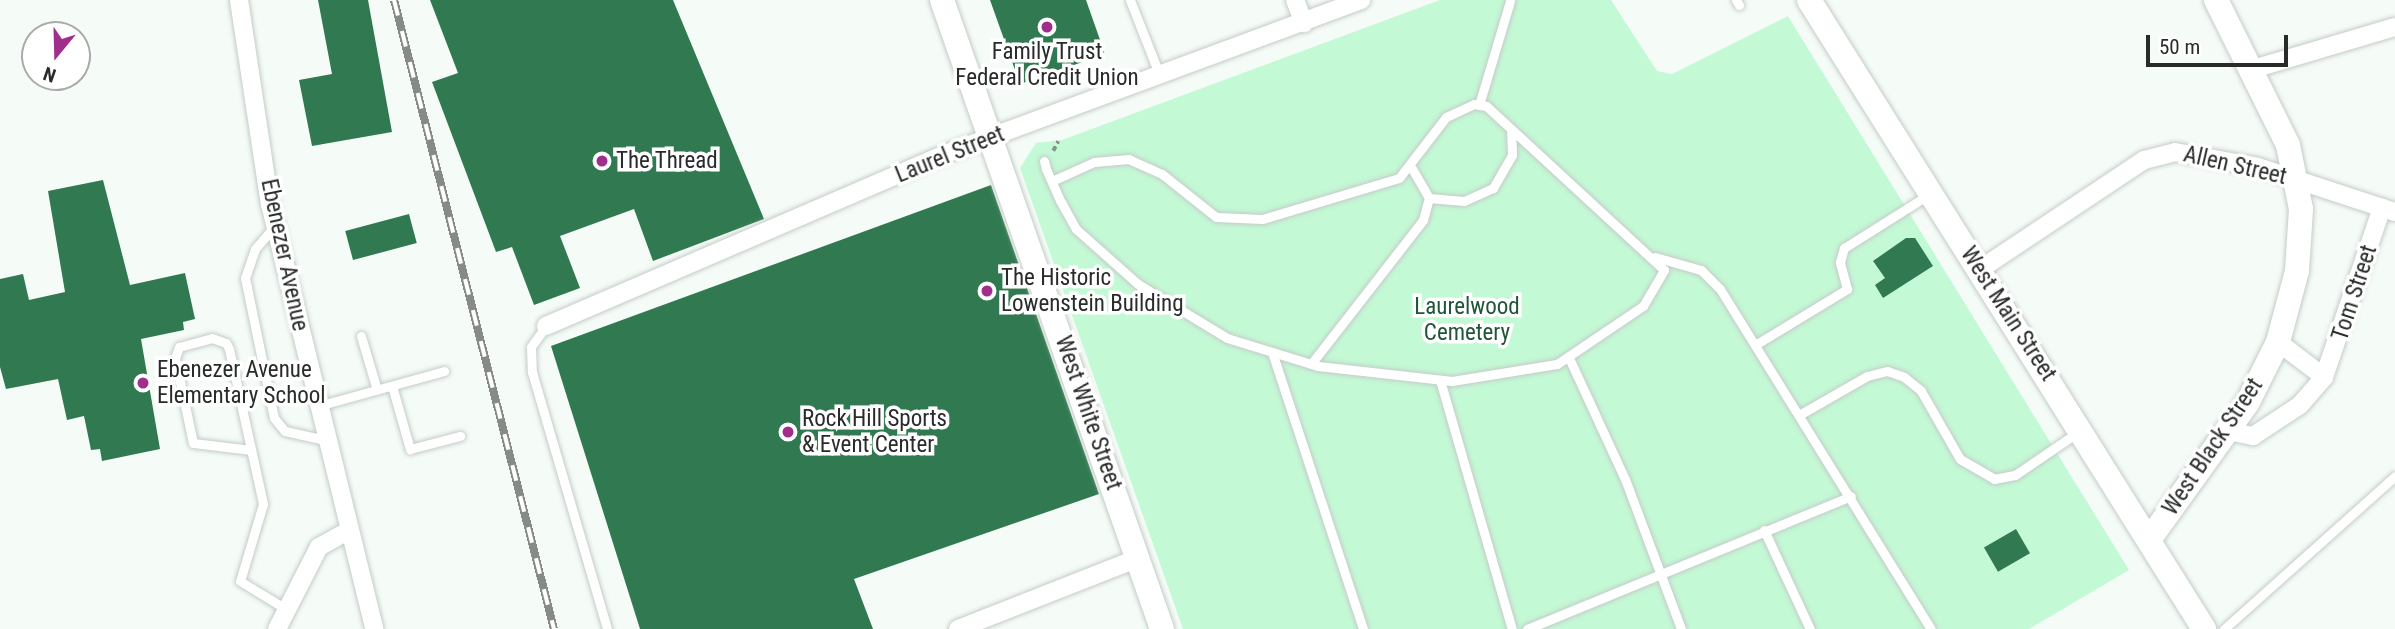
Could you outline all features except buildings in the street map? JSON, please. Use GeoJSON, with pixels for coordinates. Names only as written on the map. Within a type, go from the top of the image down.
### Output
{"type":"FeatureCollection","features":[{"type":"Feature","properties":{"kind":"street","name":"Ebenezer Avenue"},"geometry":{"type":"LineString","coordinates":[[239,0],[275,226],[373,629]]}},
{"type":"Feature","properties":{"kind":"street","name":"West White Street"},"geometry":{"type":"LineString","coordinates":[[943,0],[993,137],[1162,629]]}},
{"type":"Feature","properties":{"kind":"street"},"geometry":{"type":"LineString","coordinates":[[1295,0],[1304,23]]}},
{"type":"Feature","properties":{"kind":"street","name":"Laurel Street"},"geometry":{"type":"LineString","coordinates":[[546,327],[993,137],[1361,0]]}},
{"type":"Feature","properties":{"kind":"street","name":"West Main Street"},"geometry":{"type":"LineString","coordinates":[[1809,0],[2151,537],[2204,629]]}},
{"type":"Feature","properties":{"kind":"street","name":"West Black Street"},"geometry":{"type":"LineString","coordinates":[[2151,537],[2229,431],[2277,342],[2297,271],[2298,181],[2253,69],[2216,0]]}},
{"type":"Feature","properties":{"kind":"street"},"geometry":{"type":"LineString","coordinates":[[2253,69],[2395,27]]}},
{"type":"Feature","properties":{"kind":"street","name":"Allen Street"},"geometry":{"type":"LineString","coordinates":[[1979,270],[2144,160],[2175,152],[2298,181],[2388,210]]}},
{"type":"Feature","properties":{"kind":"street","name":"Tom Street"},"geometry":{"type":"LineString","coordinates":[[2229,431],[2253,436],[2300,405],[2324,377],[2388,210]]}},
{"type":"Feature","properties":{"kind":"street"},"geometry":{"type":"LineString","coordinates":[[2277,342],[2324,377]]}},
{"type":"Feature","properties":{"kind":"street"},"geometry":{"type":"LineString","coordinates":[[277,629],[325,540],[348,531]]}},
{"type":"Feature","properties":{"kind":"street"},"geometry":{"type":"LineString","coordinates":[[958,629],[1138,558]]}},
{"type":"Feature","properties":{"kind":"lane"},"geometry":{"type":"LineString","coordinates":[[1130,0],[1160,77]]}},
{"type":"Feature","properties":{"kind":"lane"},"geometry":{"type":"LineString","coordinates":[[1479,105],[1510,1]]}},
{"type":"Feature","properties":{"kind":"lane"},"geometry":{"type":"LineString","coordinates":[[1044,161],[1076,229],[1117,268],[1201,325],[1273,355],[1311,364],[1440,380],[1522,374],[1569,358],[1643,306],[1664,270],[1655,257],[1479,105]]}},
{"type":"Feature","properties":{"kind":"lane"},"geometry":{"type":"LineString","coordinates":[[1052,181],[1094,162],[1129,159],[1162,174],[1216,217],[1242,222],[1353,194],[1412,169],[1447,117],[1479,105]]}},
{"type":"Feature","properties":{"kind":"lane"},"geometry":{"type":"LineString","coordinates":[[1429,198],[1464,201],[1493,188],[1512,155],[1510,131]]}},
{"type":"Feature","properties":{"kind":"lane"},"geometry":{"type":"LineString","coordinates":[[1412,169],[1429,198]]}},
{"type":"Feature","properties":{"kind":"lane"},"geometry":{"type":"LineString","coordinates":[[1755,345],[1847,289],[1840,262],[1844,248],[1932,193]]}},
{"type":"Feature","properties":{"kind":"lane"},"geometry":{"type":"LineString","coordinates":[[1311,364],[1417,230],[1429,198]]}},
{"type":"Feature","properties":{"kind":"lane"},"geometry":{"type":"LineString","coordinates":[[275,226],[255,249],[245,278],[274,418],[285,430],[325,440]]}},
{"type":"Feature","properties":{"kind":"lane"},"geometry":{"type":"LineString","coordinates":[[1655,257],[1711,277],[1851,496],[1931,629]]}},
{"type":"Feature","properties":{"kind":"lane"},"geometry":{"type":"LineString","coordinates":[[546,327],[531,347],[532,372],[607,629]]}},
{"type":"Feature","properties":{"kind":"lane"},"geometry":{"type":"LineString","coordinates":[[361,336],[377,390]]}},
{"type":"Feature","properties":{"kind":"lane"},"geometry":{"type":"LineString","coordinates":[[251,450],[193,443],[175,358],[179,347],[212,338],[226,343],[251,450],[263,513],[240,581],[286,609]]}},
{"type":"Feature","properties":{"kind":"lane"},"geometry":{"type":"LineString","coordinates":[[1273,355],[1363,629]]}},
{"type":"Feature","properties":{"kind":"lane"},"geometry":{"type":"LineString","coordinates":[[1569,358],[1663,573],[1681,629]]}},
{"type":"Feature","properties":{"kind":"lane"},"geometry":{"type":"LineString","coordinates":[[317,406],[444,370]]}},
{"type":"Feature","properties":{"kind":"lane"},"geometry":{"type":"LineString","coordinates":[[1799,415],[1867,376],[1887,372],[1904,377],[1921,391],[1960,459],[1994,479],[2015,475],[2082,430]]}},
{"type":"Feature","properties":{"kind":"lane"},"geometry":{"type":"LineString","coordinates":[[1440,380],[1512,629]]}},
{"type":"Feature","properties":{"kind":"lane"},"geometry":{"type":"LineString","coordinates":[[392,386],[410,449],[460,436]]}},
{"type":"Feature","properties":{"kind":"lane"},"geometry":{"type":"LineString","coordinates":[[2224,629],[2395,476]]}},
{"type":"Feature","properties":{"kind":"lane"},"geometry":{"type":"LineString","coordinates":[[1527,629],[1851,496]]}},
{"type":"Feature","properties":{"kind":"lane"},"geometry":{"type":"LineString","coordinates":[[1764,530],[1810,629]]}},
{"type":"Feature","properties":{"kind":"green space","name":"Laurelwood Cemetery"},"geometry":{"type":"Polygon","coordinates":[[[1440,0],[1611,0],[1657,71],[1672,74],[1788,16],[2129,570],[2029,629],[1183,629],[1020,168],[1036,143],[1062,140],[1440,0]]]}},
{"type":"Feature","properties":{"kind":"railway"},"geometry":{"type":"LineString","coordinates":[[394,0],[554,629]]}},
{"type":"Feature","properties":{"kind":"place","name":"Family Trust Federal Credit Union"},"geometry":{"type":"Point","coordinates":[1047,27]}},
{"type":"Feature","properties":{"kind":"place","name":"The Thread"},"geometry":{"type":"Point","coordinates":[602,161]}},
{"type":"Feature","properties":{"kind":"place","name":"The Historic Lowenstein Building"},"geometry":{"type":"Point","coordinates":[987,291]}},
{"type":"Feature","properties":{"kind":"place","name":"Ebenezer Avenue Elementary School"},"geometry":{"type":"Point","coordinates":[143,383]}},
{"type":"Feature","properties":{"kind":"place","name":"Rock Hill Sports & Event Center"},"geometry":{"type":"Point","coordinates":[788,432]}}]}
